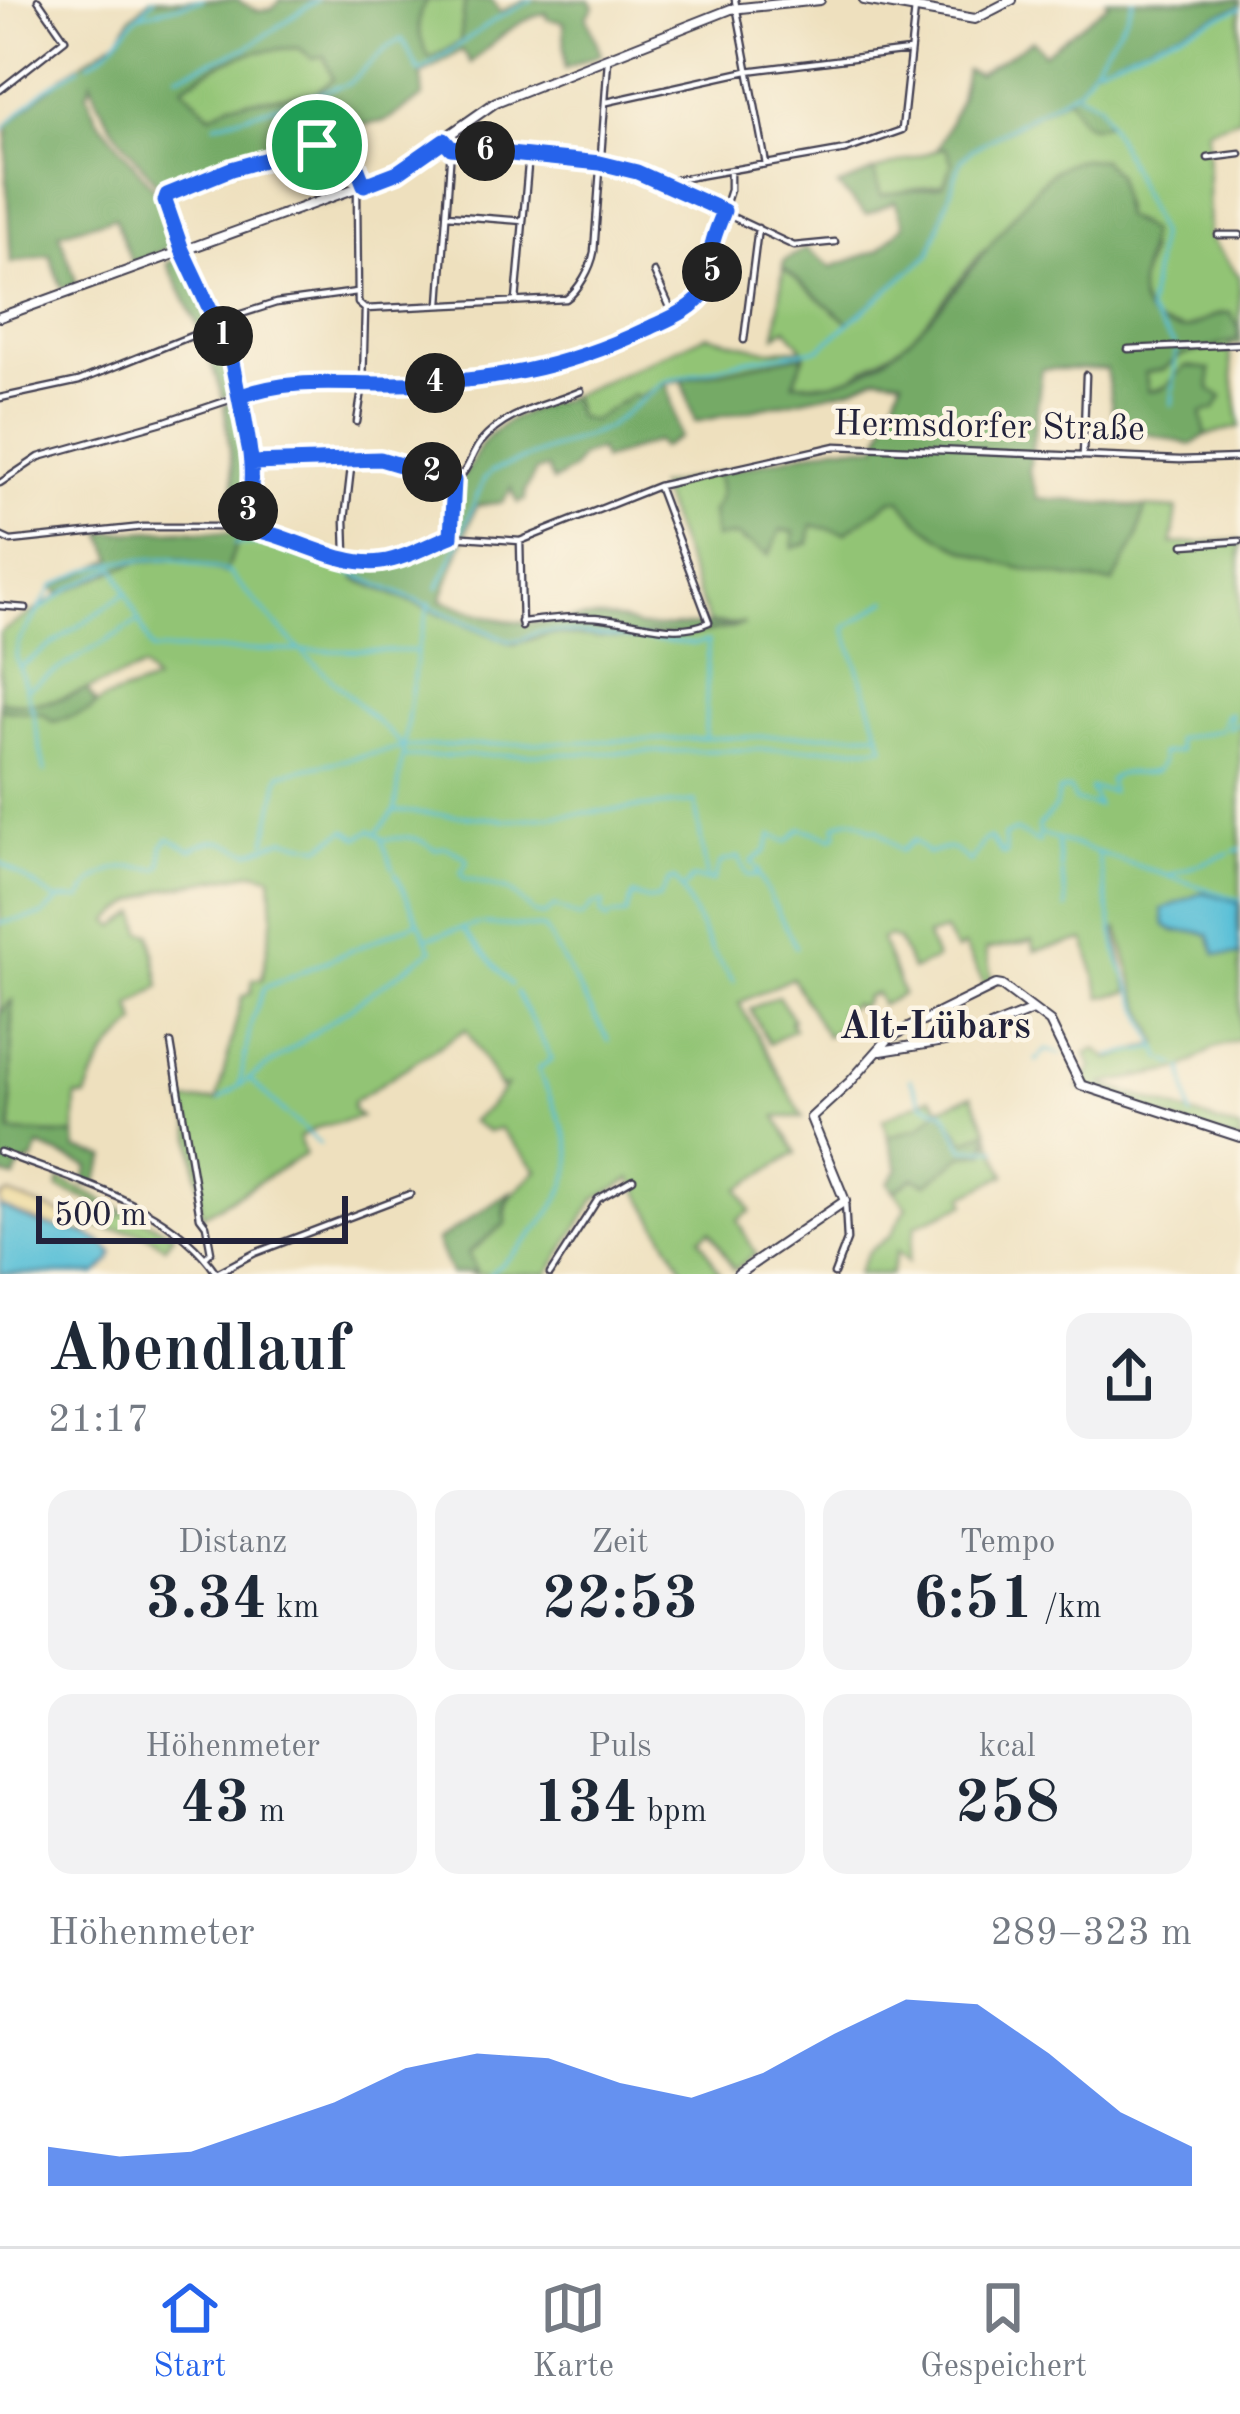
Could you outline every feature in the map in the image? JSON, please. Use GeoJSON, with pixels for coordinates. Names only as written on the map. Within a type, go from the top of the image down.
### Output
{"type":"FeatureCollection","features":[{"type":"Feature","properties":{"kind":"street"},"geometry":{"type":"LineString","coordinates":[[0,89],[64,40],[65,34],[38,0]]}},
{"type":"Feature","properties":{"kind":"street"},"geometry":{"type":"LineString","coordinates":[[0,317],[398,172],[447,144],[496,101],[736,4],[820,0]]}},
{"type":"Feature","properties":{"kind":"street"},"geometry":{"type":"LineString","coordinates":[[864,0],[976,20],[1012,0]]}},
{"type":"Feature","properties":{"kind":"street"},"geometry":{"type":"LineString","coordinates":[[736,4],[766,164]]}},
{"type":"Feature","properties":{"kind":"street"},"geometry":{"type":"LineString","coordinates":[[660,183],[846,150],[902,130],[915,9]]}},
{"type":"Feature","properties":{"kind":"street"},"geometry":{"type":"LineString","coordinates":[[607,102],[747,71],[909,51]]}},
{"type":"Feature","properties":{"kind":"street"},"geometry":{"type":"LineString","coordinates":[[245,528],[255,482],[233,360],[182,250],[166,197],[231,169],[342,140],[348,144],[360,186],[358,303],[365,309],[566,299],[592,260],[608,57]]}},
{"type":"Feature","properties":{"kind":"street"},"geometry":{"type":"LineString","coordinates":[[447,144],[600,163],[660,183],[794,246],[836,242]]}},
{"type":"Feature","properties":{"kind":"street"},"geometry":{"type":"LineString","coordinates":[[440,304],[447,144]]}},
{"type":"Feature","properties":{"kind":"street"},"geometry":{"type":"LineString","coordinates":[[515,301],[529,154]]}},
{"type":"Feature","properties":{"kind":"street"},"geometry":{"type":"LineString","coordinates":[[1208,158],[1240,154]]}},
{"type":"Feature","properties":{"kind":"street"},"geometry":{"type":"LineString","coordinates":[[0,482],[39,457],[291,383],[426,383],[529,373],[598,353],[674,316],[696,302],[710,284],[712,246],[730,171]]}},
{"type":"Feature","properties":{"kind":"street"},"geometry":{"type":"LineString","coordinates":[[447,214],[523,221]]}},
{"type":"Feature","properties":{"kind":"street"},"geometry":{"type":"LineString","coordinates":[[743,340],[758,228]]}},
{"type":"Feature","properties":{"kind":"street"},"geometry":{"type":"LineString","coordinates":[[1218,236],[1240,235]]}},
{"type":"Feature","properties":{"kind":"street"},"geometry":{"type":"LineString","coordinates":[[654,272],[674,316]]}},
{"type":"Feature","properties":{"kind":"street"},"geometry":{"type":"LineString","coordinates":[[0,398],[79,381],[276,303],[358,292]]}},
{"type":"Feature","properties":{"kind":"street"},"geometry":{"type":"LineString","coordinates":[[358,422],[364,384],[365,309]]}},
{"type":"Feature","properties":{"kind":"street"},"geometry":{"type":"LineString","coordinates":[[1129,350],[1240,344]]}},
{"type":"Feature","properties":{"kind":"street"},"geometry":{"type":"LineString","coordinates":[[1083,456],[1086,375]]}},
{"type":"Feature","properties":{"kind":"street"},"geometry":{"type":"LineString","coordinates":[[454,481],[465,473],[478,446],[518,411],[581,391]]}},
{"type":"Feature","properties":{"kind":"street","name":"Hermsdorfer Straße"},"geometry":{"type":"LineString","coordinates":[[460,536],[520,541],[658,486],[836,446],[1240,458]]}},
{"type":"Feature","properties":{"kind":"street"},"geometry":{"type":"LineString","coordinates":[[346,557],[352,459]]}},
{"type":"Feature","properties":{"kind":"street"},"geometry":{"type":"LineString","coordinates":[[252,463],[394,462],[454,481]]}},
{"type":"Feature","properties":{"kind":"street"},"geometry":{"type":"LineString","coordinates":[[0,536],[11,541],[142,527],[245,528],[268,530],[346,557],[383,562],[460,536],[454,481]]}},
{"type":"Feature","properties":{"kind":"street"},"geometry":{"type":"LineString","coordinates":[[520,541],[522,624],[588,617],[640,626],[698,627],[709,622],[658,486]]}},
{"type":"Feature","properties":{"kind":"street"},"geometry":{"type":"LineString","coordinates":[[1184,545],[1240,541]]}},
{"type":"Feature","properties":{"kind":"street"},"geometry":{"type":"LineString","coordinates":[[0,606],[26,608]]}},
{"type":"Feature","properties":{"kind":"street"},"geometry":{"type":"LineString","coordinates":[[834,1274],[847,1240],[844,1202],[811,1118],[899,1031],[996,985],[1050,1022],[1081,1085],[1240,1137]]}},
{"type":"Feature","properties":{"kind":"street"},"geometry":{"type":"LineString","coordinates":[[880,1051],[963,1038],[1035,1010]]}},
{"type":"Feature","properties":{"kind":"street"},"geometry":{"type":"LineString","coordinates":[[899,1031],[906,1045]]}},
{"type":"Feature","properties":{"kind":"street"},"geometry":{"type":"LineString","coordinates":[[171,1043],[200,1217],[211,1252],[206,1257]]}},
{"type":"Feature","properties":{"kind":"street"},"geometry":{"type":"LineString","coordinates":[[0,1152],[152,1214],[179,1230],[216,1274],[255,1253],[410,1194]]}},
{"type":"Feature","properties":{"kind":"street"},"geometry":{"type":"LineString","coordinates":[[550,1274],[598,1199],[633,1179]]}},
{"type":"Feature","properties":{"kind":"street"},"geometry":{"type":"LineString","coordinates":[[738,1274],[844,1202]]}},
{"type":"Feature","properties":{"kind":"green space"},"geometry":{"type":"Polygon","coordinates":[[[150,0],[236,0],[259,11],[272,9],[281,0],[428,0],[419,21],[430,59],[460,42],[465,0],[492,0],[500,12],[525,0],[590,0],[594,7],[587,17],[601,54],[565,68],[564,22],[547,19],[546,13],[514,27],[471,63],[462,50],[421,75],[423,97],[386,121],[347,128],[352,146],[340,138],[294,147],[164,194],[113,128],[91,82],[87,94],[97,118],[161,198],[177,244],[132,264],[115,217],[59,233],[77,284],[62,289],[50,255],[11,263],[8,124],[61,78],[120,37],[131,17],[150,0]],[[299,48],[251,53],[224,62],[182,87],[211,115],[231,103],[316,92],[333,79],[324,56],[312,58],[299,48]]]}},
{"type":"Feature","properties":{"kind":"green space"},"geometry":{"type":"Polygon","coordinates":[[[428,0],[465,0],[460,43],[430,60],[419,21],[428,0]]]}},
{"type":"Feature","properties":{"kind":"green space"},"geometry":{"type":"Polygon","coordinates":[[[1105,0],[1240,0],[1240,6],[1092,68],[1076,92],[1099,104],[1108,122],[1087,124],[1068,96],[971,150],[961,160],[930,254],[849,323],[783,268],[784,261],[806,248],[831,267],[879,250],[904,225],[895,201],[866,215],[838,186],[874,171],[881,196],[944,184],[952,163],[946,148],[938,148],[960,99],[966,70],[978,74],[1033,40],[1044,54],[1108,4],[1105,0]]]}},
{"type":"Feature","properties":{"kind":"green space"},"geometry":{"type":"Polygon","coordinates":[[[1240,6],[1240,118],[1207,129],[1209,237],[1240,277],[1240,344],[1229,346],[1240,427],[1206,435],[1200,413],[1208,385],[1175,377],[1173,384],[1149,392],[1145,373],[1164,369],[1180,356],[1236,340],[1223,312],[1185,329],[1151,318],[1140,302],[1139,285],[1149,251],[1138,223],[1124,218],[1116,174],[1102,160],[981,253],[912,339],[853,376],[831,383],[793,383],[803,355],[668,383],[592,421],[577,418],[571,396],[707,335],[766,350],[803,349],[786,328],[776,335],[783,268],[849,323],[930,254],[961,160],[971,150],[1075,92],[1092,68],[1240,6]]]}},
{"type":"Feature","properties":{"kind":"green space"},"geometry":{"type":"Polygon","coordinates":[[[299,48],[312,58],[323,55],[333,79],[316,92],[231,103],[211,115],[182,87],[237,57],[299,48]]]}},
{"type":"Feature","properties":{"kind":"green space"},"geometry":{"type":"Polygon","coordinates":[[[946,147],[952,163],[944,184],[877,194],[874,171],[946,147]]]}},
{"type":"Feature","properties":{"kind":"green space"},"geometry":{"type":"Polygon","coordinates":[[[1082,159],[1102,160],[1116,174],[1124,217],[1149,231],[1140,291],[1147,313],[1160,323],[1182,329],[1231,313],[1239,329],[1237,340],[1180,356],[1164,369],[1145,373],[1148,391],[1155,391],[1187,366],[1210,369],[1210,390],[1222,397],[1215,409],[1201,413],[1206,435],[1191,445],[1145,433],[1113,415],[1106,369],[1042,369],[1029,471],[1038,498],[1145,507],[1137,539],[1113,583],[1027,570],[968,552],[919,521],[901,500],[893,499],[845,533],[812,525],[809,543],[793,548],[794,532],[781,530],[769,555],[737,536],[715,538],[712,512],[720,493],[717,473],[836,446],[877,446],[902,379],[878,376],[850,389],[695,422],[682,379],[805,354],[794,383],[831,383],[859,374],[885,358],[936,312],[1046,177],[1082,159]]]}},
{"type":"Feature","properties":{"kind":"green space"},"geometry":{"type":"Polygon","coordinates":[[[184,260],[212,319],[200,330],[167,263],[184,260]]]}},
{"type":"Feature","properties":{"kind":"green space"},"geometry":{"type":"Polygon","coordinates":[[[213,329],[226,350],[237,391],[223,399],[202,335],[213,329]]]}},
{"type":"Feature","properties":{"kind":"green space"},"geometry":{"type":"Polygon","coordinates":[[[667,383],[680,437],[661,448],[657,441],[603,460],[599,450],[581,456],[573,469],[553,482],[547,468],[536,471],[525,500],[518,503],[511,488],[503,502],[476,506],[441,600],[515,622],[611,618],[639,627],[745,624],[690,635],[631,639],[550,634],[513,644],[355,578],[359,563],[385,565],[455,538],[457,483],[484,442],[503,425],[571,396],[577,417],[592,421],[633,394],[638,397],[667,383]]]}},
{"type":"Feature","properties":{"kind":"green space"},"geometry":{"type":"Polygon","coordinates":[[[236,401],[249,463],[247,499],[238,525],[225,523],[234,483],[224,405],[236,401]]]}},
{"type":"Feature","properties":{"kind":"green space"},"geometry":{"type":"Polygon","coordinates":[[[717,473],[721,499],[743,542],[781,530],[795,532],[794,547],[808,544],[811,525],[894,499],[1137,539],[1145,507],[1177,509],[1172,544],[1240,540],[1240,933],[1235,923],[1239,903],[1203,892],[1175,931],[1200,931],[1209,935],[1216,954],[1240,954],[1240,1040],[1214,1048],[1182,1069],[1101,1084],[1240,1130],[1240,1143],[1078,1088],[1092,1068],[1086,1053],[1096,1049],[1109,1059],[1159,1043],[1137,994],[1118,929],[1129,992],[1101,997],[1085,940],[1035,951],[1032,941],[986,950],[992,982],[985,985],[964,946],[956,951],[945,931],[927,936],[936,959],[912,970],[898,940],[881,939],[903,994],[882,1005],[876,993],[858,1008],[854,1004],[840,1013],[847,1024],[826,1036],[792,978],[739,1003],[803,1117],[776,1117],[796,1153],[739,1189],[751,1211],[737,1220],[756,1254],[734,1270],[710,1231],[700,1238],[720,1274],[686,1274],[631,1179],[595,1199],[548,1274],[472,1274],[476,1270],[468,1254],[506,1223],[510,1198],[537,1170],[500,1129],[488,1132],[471,1121],[506,1086],[500,1087],[466,1029],[353,1102],[353,1110],[361,1117],[316,1128],[299,1138],[305,1154],[202,1216],[183,1102],[217,1100],[242,997],[251,993],[253,979],[262,979],[273,916],[271,876],[254,872],[162,890],[134,902],[110,921],[116,927],[137,913],[142,932],[151,934],[160,986],[131,1006],[137,1023],[105,1056],[86,1097],[76,1096],[75,1135],[11,1132],[10,1002],[0,1013],[0,709],[43,714],[89,711],[103,700],[154,682],[144,668],[57,699],[0,701],[0,633],[86,582],[134,563],[180,558],[225,573],[241,534],[359,563],[355,579],[514,644],[550,634],[631,639],[737,627],[741,624],[709,623],[658,486],[717,473]]]}},
{"type":"Feature","properties":{"kind":"green space"},"geometry":{"type":"Polygon","coordinates":[[[102,533],[241,534],[225,573],[179,558],[136,562],[58,594],[53,587],[113,559],[102,533]]]}},
{"type":"Feature","properties":{"kind":"green space"},"geometry":{"type":"Polygon","coordinates":[[[87,689],[96,704],[89,711],[53,722],[43,714],[0,709],[0,701],[45,702],[87,689]]]}},
{"type":"Feature","properties":{"kind":"green space"},"geometry":{"type":"Polygon","coordinates":[[[778,996],[794,1029],[769,1044],[750,1009],[778,996]]]}},
{"type":"Feature","properties":{"kind":"green space"},"geometry":{"type":"Polygon","coordinates":[[[12,1001],[11,1132],[75,1135],[76,1149],[106,1157],[95,1185],[83,1183],[89,1167],[39,1146],[33,1160],[20,1165],[15,1178],[0,1174],[0,1013],[12,1001]]]}},
{"type":"Feature","properties":{"kind":"green space"},"geometry":{"type":"Polygon","coordinates":[[[972,1095],[988,1131],[965,1141],[940,1109],[920,1127],[888,1137],[883,1119],[931,1097],[941,1108],[972,1095]]]}},
{"type":"Feature","properties":{"kind":"green space"},"geometry":{"type":"Polygon","coordinates":[[[940,1108],[965,1141],[988,1131],[985,1153],[963,1155],[927,1184],[913,1178],[894,1191],[888,1183],[898,1169],[888,1137],[920,1127],[940,1108]]]}},
{"type":"Feature","properties":{"kind":"green space"},"geometry":{"type":"Polygon","coordinates":[[[990,1137],[1005,1175],[964,1196],[966,1204],[916,1225],[908,1262],[897,1251],[891,1274],[857,1274],[868,1252],[890,1236],[907,1207],[894,1191],[913,1178],[927,1184],[963,1155],[985,1153],[990,1137]]]}},
{"type":"Feature","properties":{"kind":"green space"},"geometry":{"type":"Polygon","coordinates":[[[60,1180],[174,1234],[164,1247],[137,1232],[91,1225],[99,1208],[121,1213],[58,1188],[60,1180]]]}},
{"type":"Feature","properties":{"kind":"green space"},"geometry":{"type":"Polygon","coordinates":[[[510,1192],[504,1206],[506,1223],[468,1253],[476,1271],[451,1274],[437,1241],[510,1192]]]}},
{"type":"Feature","properties":{"kind":"sand"},"geometry":{"type":"Polygon","coordinates":[[[9,1194],[91,1225],[86,1233],[65,1230],[0,1207],[0,1197],[9,1194]]]}},
{"type":"Feature","properties":{"kind":"water"},"geometry":{"type":"Polygon","coordinates":[[[1203,892],[1239,902],[1239,955],[1216,954],[1209,935],[1165,925],[1162,910],[1203,892]]]}},
{"type":"Feature","properties":{"kind":"water"},"geometry":{"type":"Polygon","coordinates":[[[0,1207],[40,1225],[90,1236],[113,1253],[110,1261],[96,1274],[0,1274],[0,1207]]]}},
{"type":"Feature","properties":{"kind":"waterway"},"geometry":{"type":"LineString","coordinates":[[88,64],[154,0]]}},
{"type":"Feature","properties":{"kind":"waterway"},"geometry":{"type":"LineString","coordinates":[[138,15],[202,0]]}},
{"type":"Feature","properties":{"kind":"waterway"},"geometry":{"type":"LineString","coordinates":[[177,75],[248,47],[317,0]]}},
{"type":"Feature","properties":{"kind":"waterway"},"geometry":{"type":"LineString","coordinates":[[215,124],[348,84],[402,39],[420,72],[532,0]]}},
{"type":"Feature","properties":{"kind":"waterway"},"geometry":{"type":"LineString","coordinates":[[462,533],[484,479],[492,471],[607,428],[664,382],[744,360],[819,349],[930,254],[961,160],[1079,88],[1133,0]]}},
{"type":"Feature","properties":{"kind":"waterway"},"geometry":{"type":"LineString","coordinates":[[1097,66],[1240,8]]}},
{"type":"Feature","properties":{"kind":"waterway"},"geometry":{"type":"LineString","coordinates":[[0,131],[44,90],[81,66]]}},
{"type":"Feature","properties":{"kind":"waterway"},"geometry":{"type":"LineString","coordinates":[[1078,93],[1099,104],[1126,157]]}},
{"type":"Feature","properties":{"kind":"waterway"},"geometry":{"type":"LineString","coordinates":[[1127,160],[1159,234],[1148,312],[1175,345]]}},
{"type":"Feature","properties":{"kind":"waterway"},"geometry":{"type":"LineString","coordinates":[[1172,405],[1176,351]]}},
{"type":"Feature","properties":{"kind":"waterway"},"geometry":{"type":"LineString","coordinates":[[438,588],[460,541]]}},
{"type":"Feature","properties":{"kind":"waterway"},"geometry":{"type":"LineString","coordinates":[[235,544],[265,544],[358,576],[510,641],[537,632],[694,644],[708,641],[705,739]]}},
{"type":"Feature","properties":{"kind":"waterway"},"geometry":{"type":"LineString","coordinates":[[124,561],[173,558],[228,572],[299,649],[403,746]]}},
{"type":"Feature","properties":{"kind":"waterway"},"geometry":{"type":"LineString","coordinates":[[45,772],[16,656],[18,643],[53,586],[122,561]]}},
{"type":"Feature","properties":{"kind":"waterway"},"geometry":{"type":"LineString","coordinates":[[28,627],[39,611],[72,587],[115,567]]}},
{"type":"Feature","properties":{"kind":"waterway"},"geometry":{"type":"LineString","coordinates":[[116,569],[152,650],[157,650]]}},
{"type":"Feature","properties":{"kind":"waterway"},"geometry":{"type":"LineString","coordinates":[[20,667],[127,592]]}},
{"type":"Feature","properties":{"kind":"waterway"},"geometry":{"type":"LineString","coordinates":[[403,757],[884,747],[845,628],[888,600]]}},
{"type":"Feature","properties":{"kind":"waterway"},"geometry":{"type":"LineString","coordinates":[[378,831],[395,811],[417,651],[430,603]]}},
{"type":"Feature","properties":{"kind":"waterway"},"geometry":{"type":"LineString","coordinates":[[28,688],[139,621]]}},
{"type":"Feature","properties":{"kind":"waterway"},"geometry":{"type":"LineString","coordinates":[[160,650],[417,651]]}},
{"type":"Feature","properties":{"kind":"waterway"},"geometry":{"type":"LineString","coordinates":[[0,923],[43,915],[60,899],[81,899],[95,881],[113,870],[158,869],[162,846],[169,838],[191,850],[216,841],[250,852],[285,839],[320,847],[346,830],[358,838],[371,830],[385,840],[411,838],[435,849],[446,847],[465,857],[464,878],[510,891],[534,913],[545,915],[554,906],[581,918],[603,902],[601,914],[607,920],[626,915],[633,895],[659,898],[669,881],[675,879],[682,890],[692,878],[713,881],[721,862],[739,857],[747,875],[755,876],[759,871],[751,862],[766,851],[772,835],[787,842],[801,828],[833,838],[835,826],[849,820],[877,829],[901,851],[914,840],[928,854],[950,849],[970,863],[990,838],[1006,855],[1004,836],[1017,831],[1039,843],[1039,826],[1055,808],[1059,791],[1070,789],[1075,801],[1098,806],[1090,788],[1112,792],[1109,780],[1115,776],[1156,771],[1161,754],[1179,751],[1176,739],[1220,730],[1226,715],[1231,713],[1228,728],[1240,723]]}},
{"type":"Feature","properties":{"kind":"waterway"},"geometry":{"type":"LineString","coordinates":[[266,841],[280,774],[404,747],[879,733]]}},
{"type":"Feature","properties":{"kind":"waterway"},"geometry":{"type":"LineString","coordinates":[[395,811],[513,820],[695,802],[707,877]]}},
{"type":"Feature","properties":{"kind":"waterway"},"geometry":{"type":"LineString","coordinates":[[1042,834],[1240,900]]}},
{"type":"Feature","properties":{"kind":"waterway"},"geometry":{"type":"LineString","coordinates":[[1057,841],[1061,869]]}},
{"type":"Feature","properties":{"kind":"waterway"},"geometry":{"type":"LineString","coordinates":[[382,842],[393,868]]}},
{"type":"Feature","properties":{"kind":"waterway"},"geometry":{"type":"LineString","coordinates":[[1235,851],[1240,849]]}},
{"type":"Feature","properties":{"kind":"waterway"},"geometry":{"type":"LineString","coordinates":[[1097,852],[1100,867]]}},
{"type":"Feature","properties":{"kind":"waterway"},"geometry":{"type":"LineString","coordinates":[[1170,875],[1230,853]]}},
{"type":"Feature","properties":{"kind":"waterway"},"geometry":{"type":"LineString","coordinates":[[0,862],[58,901]]}},
{"type":"Feature","properties":{"kind":"waterway"},"geometry":{"type":"LineString","coordinates":[[1101,870],[1118,958],[1162,1059]]}},
{"type":"Feature","properties":{"kind":"waterway"},"geometry":{"type":"LineString","coordinates":[[219,1100],[432,950],[395,872]]}},
{"type":"Feature","properties":{"kind":"waterway"},"geometry":{"type":"LineString","coordinates":[[1062,873],[1067,909]]}},
{"type":"Feature","properties":{"kind":"waterway"},"geometry":{"type":"LineString","coordinates":[[758,874],[796,947]]}},
{"type":"Feature","properties":{"kind":"waterway"},"geometry":{"type":"LineString","coordinates":[[682,890],[711,949],[734,982]]}},
{"type":"Feature","properties":{"kind":"waterway"},"geometry":{"type":"LineString","coordinates":[[240,1083],[251,1023],[264,988],[417,922]]}},
{"type":"Feature","properties":{"kind":"waterway"},"geometry":{"type":"LineString","coordinates":[[445,933],[479,924]]}},
{"type":"Feature","properties":{"kind":"waterway"},"geometry":{"type":"LineString","coordinates":[[483,924],[544,928],[609,1041]]}},
{"type":"Feature","properties":{"kind":"waterway"},"geometry":{"type":"LineString","coordinates":[[463,929],[511,985]]}},
{"type":"Feature","properties":{"kind":"waterway"},"geometry":{"type":"LineString","coordinates":[[426,938],[442,934]]}},
{"type":"Feature","properties":{"kind":"waterway"},"geometry":{"type":"LineString","coordinates":[[489,1274],[516,1252],[553,1209],[571,1159],[538,1069],[552,1059],[516,992]]}},
{"type":"Feature","properties":{"kind":"waterway"},"geometry":{"type":"LineString","coordinates":[[1110,1056],[1155,1048]]}},
{"type":"Feature","properties":{"kind":"waterway"},"geometry":{"type":"LineString","coordinates":[[1036,1060],[1046,1050],[1061,1054]]}},
{"type":"Feature","properties":{"kind":"waterway"},"geometry":{"type":"LineString","coordinates":[[1167,1061],[1176,1065]]}},
{"type":"Feature","properties":{"kind":"waterway"},"geometry":{"type":"LineString","coordinates":[[1183,1068],[1191,1116]]}},
{"type":"Feature","properties":{"kind":"waterway"},"geometry":{"type":"LineString","coordinates":[[249,1079],[287,1115]]}},
{"type":"Feature","properties":{"kind":"waterway"},"geometry":{"type":"LineString","coordinates":[[910,1079],[922,1103],[945,1112],[964,1149],[997,1149]]}},
{"type":"Feature","properties":{"kind":"waterway"},"geometry":{"type":"LineString","coordinates":[[290,1117],[320,1144]]}},
{"type":"Feature","properties":{"kind":"district","name":"Alt-Lübars"},"geometry":{"type":"Point","coordinates":[935,1027]}},
{"type":"Feature","properties":{"kind":"route"},"geometry":{"type":"LineString","coordinates":[[317,145],[231,169],[167,195],[165,201],[182,250],[230,352],[241,396],[252,463],[380,459],[454,481],[451,536],[383,562],[359,562],[268,530],[245,528],[255,482],[241,396],[312,381],[426,383],[501,377],[598,353],[670,318],[701,297],[712,277],[711,250],[724,211],[637,172],[567,158],[451,148],[444,140],[398,172],[364,185],[348,144],[334,140],[317,145]]}}]}
